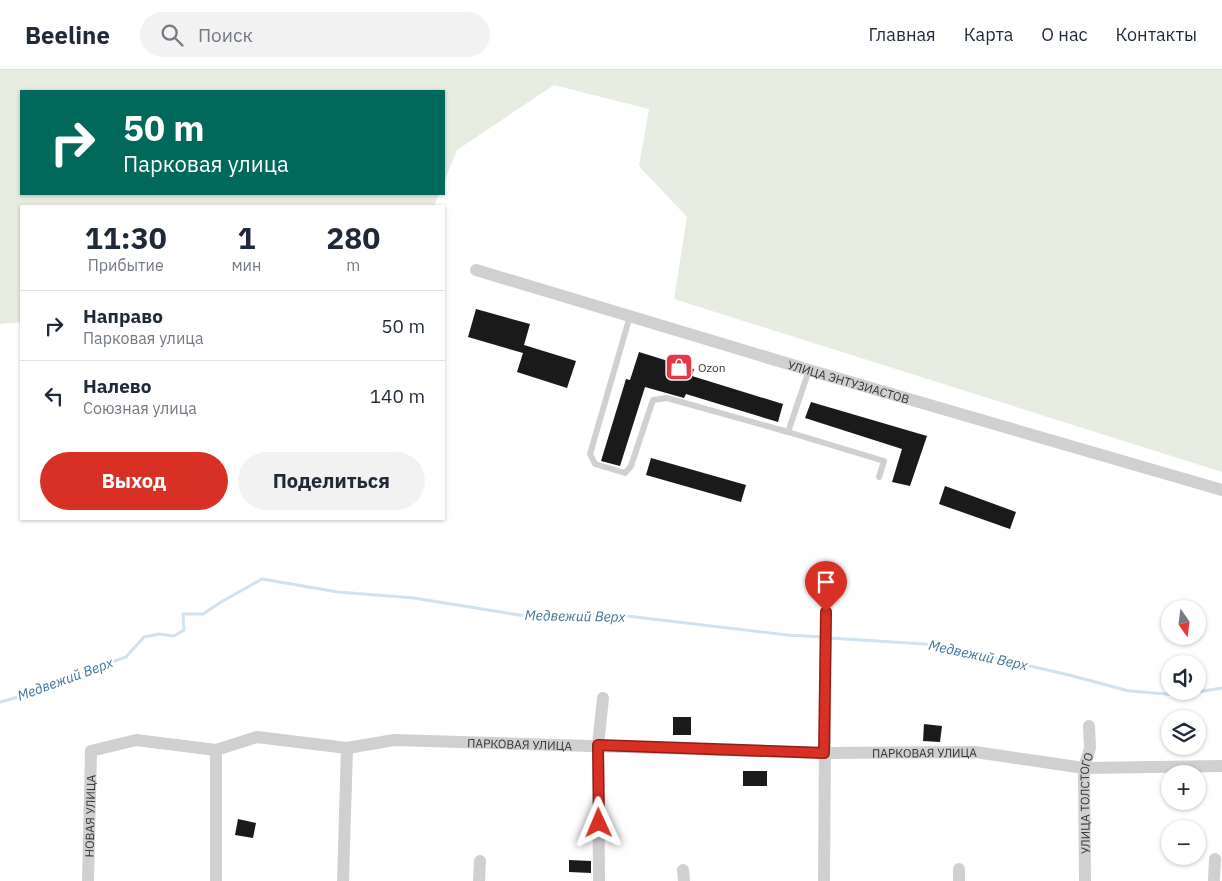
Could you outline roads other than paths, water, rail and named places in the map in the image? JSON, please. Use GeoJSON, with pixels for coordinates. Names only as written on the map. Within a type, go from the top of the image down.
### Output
{"type":"FeatureCollection","features":[{"type":"Feature","properties":{"kind":"street","name":"УЛИЦА ЭНТУЗИАСТОВ"},"geometry":{"type":"LineString","coordinates":[[476,270],[809,370],[1222,490]]}},
{"type":"Feature","properties":{"kind":"street"},"geometry":{"type":"LineString","coordinates":[[824,881],[826,612]]}},
{"type":"Feature","properties":{"kind":"street"},"geometry":{"type":"LineString","coordinates":[[599,881],[598,745],[603,698]]}},
{"type":"Feature","properties":{"kind":"street","name":"УЛИЦА ТОЛСТОГО"},"geometry":{"type":"LineString","coordinates":[[1085,881],[1084,768],[1090,748],[1089,726]]}},
{"type":"Feature","properties":{"kind":"street","name":"ПАРКОВАЯ УЛИЦА"},"geometry":{"type":"LineString","coordinates":[[91,751],[136,740],[216,750],[256,737],[347,748],[394,740],[824,753],[975,752],[1084,768],[1222,766]]}},
{"type":"Feature","properties":{"kind":"street"},"geometry":{"type":"LineString","coordinates":[[343,881],[347,748]]}},
{"type":"Feature","properties":{"kind":"street"},"geometry":{"type":"LineString","coordinates":[[216,750],[216,881]]}},
{"type":"Feature","properties":{"kind":"street","name":"НОВАЯ УЛИЦА"},"geometry":{"type":"LineString","coordinates":[[88,881],[91,751]]}},
{"type":"Feature","properties":{"kind":"street"},"geometry":{"type":"LineString","coordinates":[[1214,881],[1215,859]]}},
{"type":"Feature","properties":{"kind":"street"},"geometry":{"type":"LineString","coordinates":[[479,881],[480,861]]}},
{"type":"Feature","properties":{"kind":"lane"},"geometry":{"type":"LineString","coordinates":[[630,316],[590,454],[595,464],[625,473],[631,466],[654,400],[666,398],[884,461],[879,477]]}},
{"type":"Feature","properties":{"kind":"lane"},"geometry":{"type":"LineString","coordinates":[[788,432],[809,370]]}},
{"type":"Feature","properties":{"kind":"waterway","name":"Медвежий Верх"},"geometry":{"type":"LineString","coordinates":[[0,702],[29,694],[126,657],[144,637],[159,634],[174,636],[184,630],[183,614],[203,614],[262,579],[338,592],[414,598],[538,618],[592,614],[627,616],[788,635],[823,637]]}},
{"type":"Feature","properties":{"kind":"waterway","name":"Медвежий Верх"},"geometry":{"type":"LineString","coordinates":[[829,638],[924,644],[956,649],[1129,691],[1178,695],[1222,688]]}},
{"type":"Feature","properties":{"kind":"place","name":"Ozon"},"geometry":{"type":"Point","coordinates":[679,367]}}]}
